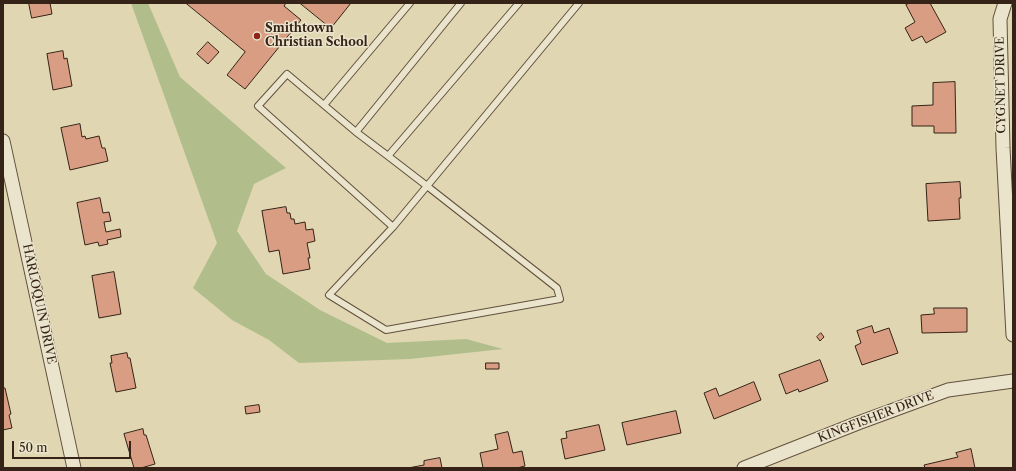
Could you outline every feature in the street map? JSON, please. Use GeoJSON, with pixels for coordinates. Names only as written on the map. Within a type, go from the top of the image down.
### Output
{"type":"FeatureCollection","features":[{"type":"Feature","properties":{"kind":"street","name":"CYGNET DRIVE"},"geometry":{"type":"LineString","coordinates":[[1005,3],[1000,19],[1002,148],[1013,335]]}},
{"type":"Feature","properties":{"kind":"street","name":"HARLOQUIN DRIVE"},"geometry":{"type":"LineString","coordinates":[[3,140],[74,468]]}},
{"type":"Feature","properties":{"kind":"street","name":"KINGFISHER DRIVE"},"geometry":{"type":"LineString","coordinates":[[744,468],[858,423],[948,390],[1013,381]]}},
{"type":"Feature","properties":{"kind":"lane"},"geometry":{"type":"LineString","coordinates":[[324,105],[410,3]]}},
{"type":"Feature","properties":{"kind":"lane"},"geometry":{"type":"LineString","coordinates":[[356,132],[461,3]]}},
{"type":"Feature","properties":{"kind":"lane"},"geometry":{"type":"LineString","coordinates":[[388,156],[519,3]]}},
{"type":"Feature","properties":{"kind":"lane"},"geometry":{"type":"LineString","coordinates":[[393,227],[258,106],[287,74],[356,132],[427,186],[557,288],[560,299],[386,330],[329,294],[393,227],[427,186],[579,3]]}},
{"type":"Feature","properties":{"kind":"green space"},"geometry":{"type":"Polygon","coordinates":[[[131,3],[148,3],[180,77],[286,168],[254,184],[237,231],[266,274],[320,310],[387,343],[466,339],[503,349],[410,359],[299,363],[269,340],[232,320],[193,288],[217,243],[131,3]]]}},
{"type":"Feature","properties":{"kind":"building"},"geometry":{"type":"Polygon","coordinates":[[[29,3],[50,3],[52,14],[32,18],[29,3]]]}},
{"type":"Feature","properties":{"kind":"building","name":"Smithtown Christian School"},"geometry":{"type":"Polygon","coordinates":[[[186,3],[286,3],[284,6],[301,20],[245,89],[227,75],[245,52],[186,3]]]}},
{"type":"Feature","properties":{"kind":"building","name":"Smithtown Christian School"},"geometry":{"type":"Polygon","coordinates":[[[300,3],[351,3],[331,28],[300,3]]]}},
{"type":"Feature","properties":{"kind":"building"},"geometry":{"type":"Polygon","coordinates":[[[910,3],[930,3],[946,32],[926,43],[922,36],[912,41],[905,28],[915,22],[906,5],[910,3]]]}},
{"type":"Feature","properties":{"kind":"building"},"geometry":{"type":"Polygon","coordinates":[[[208,42],[219,52],[208,64],[197,54],[208,42]]]}},
{"type":"Feature","properties":{"kind":"building"},"geometry":{"type":"Polygon","coordinates":[[[63,51],[64,59],[67,58],[72,86],[53,90],[47,54],[63,51]]]}},
{"type":"Feature","properties":{"kind":"building"},"geometry":{"type":"Polygon","coordinates":[[[955,82],[956,133],[934,133],[934,126],[912,126],[912,106],[933,105],[933,83],[955,82]]]}},
{"type":"Feature","properties":{"kind":"building"},"geometry":{"type":"Polygon","coordinates":[[[80,124],[82,137],[85,136],[86,139],[99,136],[102,148],[105,148],[108,161],[70,170],[61,128],[80,124]]]}},
{"type":"Feature","properties":{"kind":"building"},"geometry":{"type":"Polygon","coordinates":[[[960,182],[960,219],[928,221],[926,184],[960,182]]]}},
{"type":"Feature","properties":{"kind":"building"},"geometry":{"type":"Polygon","coordinates":[[[100,198],[103,213],[109,212],[111,221],[104,222],[106,232],[120,229],[121,237],[107,240],[108,244],[99,246],[98,242],[85,245],[77,203],[100,198]]]}},
{"type":"Feature","properties":{"kind":"building"},"geometry":{"type":"Polygon","coordinates":[[[286,207],[287,213],[290,213],[291,219],[294,219],[295,224],[305,222],[306,230],[313,229],[315,241],[307,243],[310,258],[308,258],[310,269],[283,274],[279,250],[269,252],[262,211],[286,207]]]}},
{"type":"Feature","properties":{"kind":"building"},"geometry":{"type":"Polygon","coordinates":[[[114,272],[121,314],[99,318],[92,276],[114,272]]]}},
{"type":"Feature","properties":{"kind":"building"},"geometry":{"type":"Polygon","coordinates":[[[934,308],[967,308],[967,332],[922,333],[921,315],[934,314],[934,308]]]}},
{"type":"Feature","properties":{"kind":"building"},"geometry":{"type":"Polygon","coordinates":[[[872,326],[874,333],[889,328],[898,353],[862,365],[855,346],[861,343],[857,331],[872,326]]]}},
{"type":"Feature","properties":{"kind":"building"},"geometry":{"type":"Polygon","coordinates":[[[821,333],[824,337],[820,341],[817,337],[821,333]]]}},
{"type":"Feature","properties":{"kind":"building"},"geometry":{"type":"Polygon","coordinates":[[[127,353],[128,358],[130,358],[136,388],[116,392],[110,363],[112,363],[111,356],[127,353]]]}},
{"type":"Feature","properties":{"kind":"building"},"geometry":{"type":"Polygon","coordinates":[[[820,360],[828,381],[799,392],[798,389],[786,394],[779,375],[820,360]]]}},
{"type":"Feature","properties":{"kind":"building"},"geometry":{"type":"Polygon","coordinates":[[[486,363],[499,363],[499,369],[486,369],[486,363]]]}},
{"type":"Feature","properties":{"kind":"building"},"geometry":{"type":"Polygon","coordinates":[[[754,382],[761,400],[714,419],[704,393],[716,388],[719,396],[754,382]]]}},
{"type":"Feature","properties":{"kind":"building"},"geometry":{"type":"Polygon","coordinates":[[[3,388],[5,388],[11,414],[9,415],[12,428],[3,430],[3,388]]]}},
{"type":"Feature","properties":{"kind":"building"},"geometry":{"type":"Polygon","coordinates":[[[259,405],[260,412],[246,414],[245,407],[259,405]]]}},
{"type":"Feature","properties":{"kind":"building"},"geometry":{"type":"Polygon","coordinates":[[[676,411],[681,433],[627,445],[622,423],[676,411]]]}},
{"type":"Feature","properties":{"kind":"building"},"geometry":{"type":"Polygon","coordinates":[[[599,425],[605,450],[565,459],[561,439],[567,438],[566,432],[599,425]]]}},
{"type":"Feature","properties":{"kind":"building"},"geometry":{"type":"Polygon","coordinates":[[[143,429],[155,464],[141,468],[134,468],[124,434],[143,429]]]}},
{"type":"Feature","properties":{"kind":"building"},"geometry":{"type":"Polygon","coordinates":[[[508,432],[513,453],[522,451],[525,466],[517,468],[483,468],[480,453],[498,449],[495,435],[508,432]]]}},
{"type":"Feature","properties":{"kind":"building"},"geometry":{"type":"Polygon","coordinates":[[[971,449],[975,468],[925,468],[924,465],[958,457],[956,453],[971,449]]]}},
{"type":"Feature","properties":{"kind":"building"},"geometry":{"type":"Polygon","coordinates":[[[440,458],[442,468],[408,468],[424,465],[424,461],[440,458]]]}},
{"type":"Feature","properties":{"kind":"place","name":"Smithtown Christian School"},"geometry":{"type":"Point","coordinates":[257,36]}}]}
